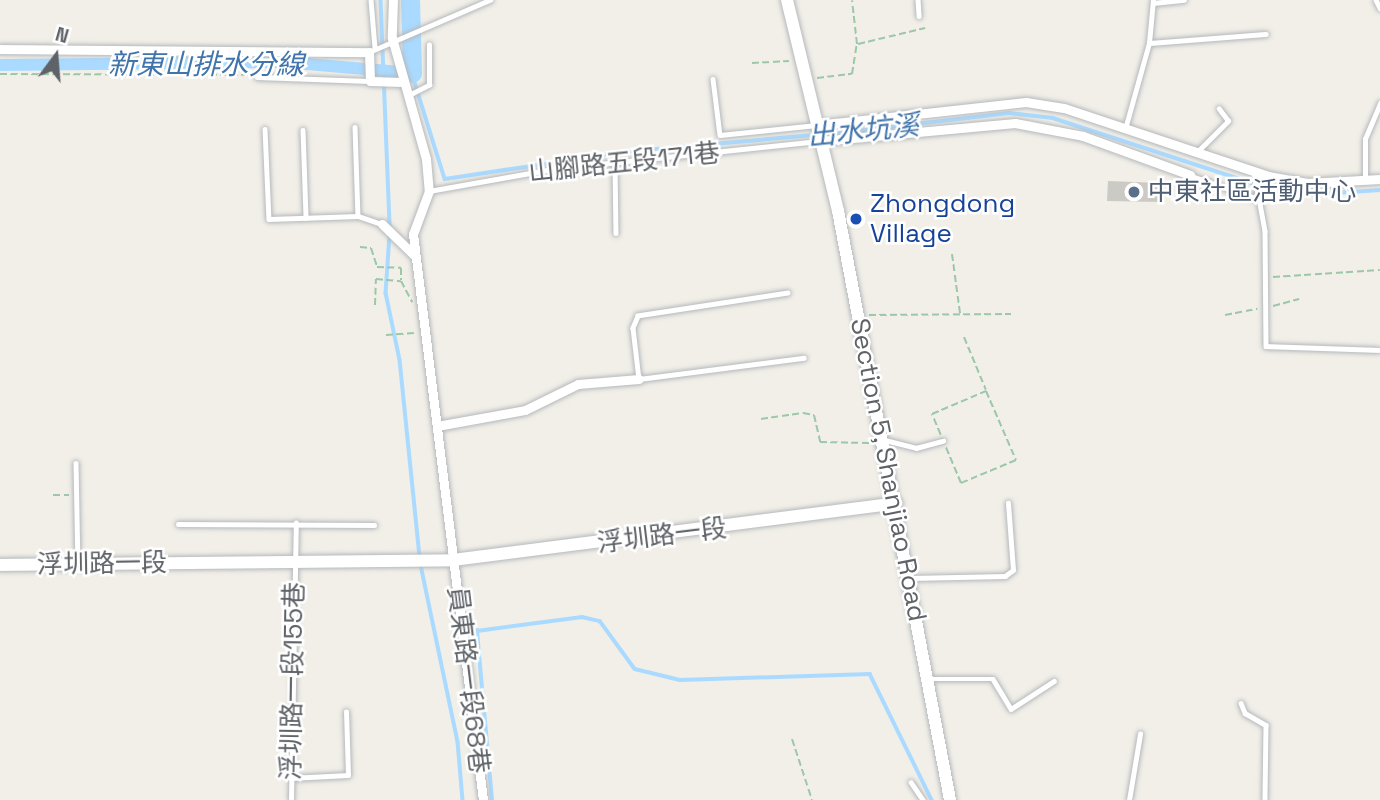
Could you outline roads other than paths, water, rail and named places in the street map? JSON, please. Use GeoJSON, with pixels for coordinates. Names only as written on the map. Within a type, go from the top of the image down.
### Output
{"type":"FeatureCollection","features":[{"type":"Feature","properties":{"kind":"street"},"geometry":{"type":"LineString","coordinates":[[393,0],[392,38],[429,191]]}},
{"type":"Feature","properties":{"kind":"street"},"geometry":{"type":"LineString","coordinates":[[787,0],[817,125],[1001,100],[1065,108],[1254,172],[1307,183],[1380,179]]}},
{"type":"Feature","properties":{"kind":"street"},"geometry":{"type":"LineString","coordinates":[[0,49],[372,50],[370,81],[402,82]]}},
{"type":"Feature","properties":{"kind":"street"},"geometry":{"type":"LineString","coordinates":[[820,141],[1015,123],[1083,136],[1191,176]]}},
{"type":"Feature","properties":{"kind":"street","name":"Section 5, Shanjiao Road"},"geometry":{"type":"LineString","coordinates":[[817,125],[884,440],[950,800]]}},
{"type":"Feature","properties":{"kind":"street","name":"員東路一段68巷"},"geometry":{"type":"LineString","coordinates":[[429,191],[413,234],[484,800]]}},
{"type":"Feature","properties":{"kind":"street"},"geometry":{"type":"LineString","coordinates":[[382,224],[416,257]]}},
{"type":"Feature","properties":{"kind":"street"},"geometry":{"type":"LineString","coordinates":[[437,426],[525,410],[578,384],[639,380]]}},
{"type":"Feature","properties":{"kind":"street","name":"浮圳路一段"},"geometry":{"type":"LineString","coordinates":[[0,565],[453,560],[896,503]]}},
{"type":"Feature","properties":{"kind":"lane"},"geometry":{"type":"LineString","coordinates":[[371,0],[372,50],[422,25],[489,0]]}},
{"type":"Feature","properties":{"kind":"lane"},"geometry":{"type":"LineString","coordinates":[[918,0],[919,16]]}},
{"type":"Feature","properties":{"kind":"lane"},"geometry":{"type":"LineString","coordinates":[[1125,129],[1149,43],[1153,2],[1184,0]]}},
{"type":"Feature","properties":{"kind":"lane"},"geometry":{"type":"LineString","coordinates":[[1377,0],[1380,8]]}},
{"type":"Feature","properties":{"kind":"lane"},"geometry":{"type":"LineString","coordinates":[[1149,43],[1266,34]]}},
{"type":"Feature","properties":{"kind":"lane"},"geometry":{"type":"LineString","coordinates":[[406,96],[429,85],[429,45]]}},
{"type":"Feature","properties":{"kind":"lane"},"geometry":{"type":"LineString","coordinates":[[257,77],[370,81]]}},
{"type":"Feature","properties":{"kind":"lane"},"geometry":{"type":"LineString","coordinates":[[713,79],[720,135],[817,125]]}},
{"type":"Feature","properties":{"kind":"lane"},"geometry":{"type":"LineString","coordinates":[[1365,179],[1365,139],[1380,103]]}},
{"type":"Feature","properties":{"kind":"lane"},"geometry":{"type":"LineString","coordinates":[[1196,153],[1228,121],[1219,108]]}},
{"type":"Feature","properties":{"kind":"lane"},"geometry":{"type":"LineString","coordinates":[[355,127],[358,216]]}},
{"type":"Feature","properties":{"kind":"lane"},"geometry":{"type":"LineString","coordinates":[[265,129],[269,219],[358,216],[382,224]]}},
{"type":"Feature","properties":{"kind":"lane"},"geometry":{"type":"LineString","coordinates":[[303,130],[306,218]]}},
{"type":"Feature","properties":{"kind":"lane","name":"山腳路五段171巷"},"geometry":{"type":"LineString","coordinates":[[429,191],[615,164],[820,141]]}},
{"type":"Feature","properties":{"kind":"lane"},"geometry":{"type":"LineString","coordinates":[[615,164],[616,233]]}},
{"type":"Feature","properties":{"kind":"lane"},"geometry":{"type":"LineString","coordinates":[[1254,172],[1262,200],[1266,346],[1378,350]]}},
{"type":"Feature","properties":{"kind":"lane"},"geometry":{"type":"LineString","coordinates":[[1191,176],[1262,200]]}},
{"type":"Feature","properties":{"kind":"lane"},"geometry":{"type":"LineString","coordinates":[[788,293],[638,316],[633,328],[639,380],[804,358]]}},
{"type":"Feature","properties":{"kind":"lane"},"geometry":{"type":"LineString","coordinates":[[884,440],[916,448],[943,440]]}},
{"type":"Feature","properties":{"kind":"lane"},"geometry":{"type":"LineString","coordinates":[[76,463],[78,565]]}},
{"type":"Feature","properties":{"kind":"lane"},"geometry":{"type":"LineString","coordinates":[[910,578],[1004,576],[1013,570],[1009,503]]}},
{"type":"Feature","properties":{"kind":"lane","name":"浮圳路一段155巷"},"geometry":{"type":"LineString","coordinates":[[291,800],[296,523]]}},
{"type":"Feature","properties":{"kind":"lane"},"geometry":{"type":"LineString","coordinates":[[178,524],[374,524]]}},
{"type":"Feature","properties":{"kind":"lane"},"geometry":{"type":"LineString","coordinates":[[928,678],[993,679],[1011,709],[1054,681]]}},
{"type":"Feature","properties":{"kind":"lane"},"geometry":{"type":"LineString","coordinates":[[1241,703],[1245,713],[1266,725],[1265,800]]}},
{"type":"Feature","properties":{"kind":"lane"},"geometry":{"type":"LineString","coordinates":[[290,778],[348,775],[346,712]]}},
{"type":"Feature","properties":{"kind":"lane"},"geometry":{"type":"LineString","coordinates":[[1129,800],[1140,734]]}},
{"type":"Feature","properties":{"kind":"lane"},"geometry":{"type":"LineString","coordinates":[[911,782],[923,800]]}},
{"type":"Feature","properties":{"kind":"waterway"},"geometry":{"type":"LineString","coordinates":[[381,0],[390,228]]}},
{"type":"Feature","properties":{"kind":"waterway"},"geometry":{"type":"LineString","coordinates":[[410,0],[412,73]]}},
{"type":"Feature","properties":{"kind":"waterway","name":"新東山排水分線"},"geometry":{"type":"LineString","coordinates":[[0,65],[284,62],[412,73]]}},
{"type":"Feature","properties":{"kind":"waterway","name":"出水坑溪"},"geometry":{"type":"LineString","coordinates":[[412,73],[445,179],[623,152],[815,135]]}},
{"type":"Feature","properties":{"kind":"waterway","name":"出水坑溪"},"geometry":{"type":"LineString","coordinates":[[822,135],[1009,113],[1053,118],[1292,196],[1380,190]]}},
{"type":"Feature","properties":{"kind":"waterway"},"geometry":{"type":"LineString","coordinates":[[390,235],[386,293],[400,360],[420,557]]}},
{"type":"Feature","properties":{"kind":"waterway"},"geometry":{"type":"LineString","coordinates":[[421,565],[458,742],[463,800]]}},
{"type":"Feature","properties":{"kind":"waterway"},"geometry":{"type":"LineString","coordinates":[[492,800],[477,631],[582,617],[600,621],[635,669],[680,680],[870,674],[932,800]]}},
{"type":"Feature","properties":{"kind":"place","name":"中東社區活動中心"},"geometry":{"type":"Point","coordinates":[1134,192]}},
{"type":"Feature","properties":{"kind":"place","name":"Zhongdong Village"},"geometry":{"type":"Point","coordinates":[856,219]}}]}
